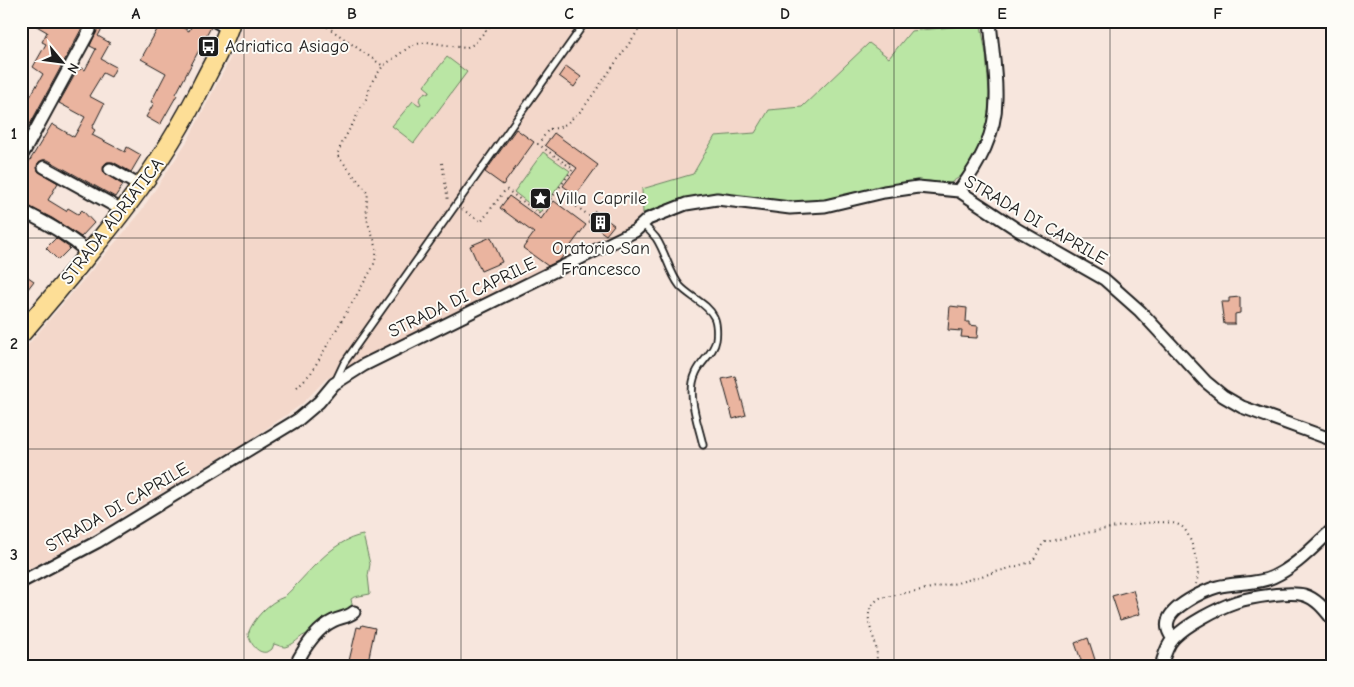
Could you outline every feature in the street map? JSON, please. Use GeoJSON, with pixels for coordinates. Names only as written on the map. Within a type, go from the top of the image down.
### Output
{"type":"FeatureCollection","features":[{"type":"Feature","properties":{"kind":"main road","name":"STRADA ADRIATICA"},"geometry":{"type":"LineString","coordinates":[[21,334],[90,254],[142,188],[179,131],[211,68],[225,24]]}},
{"type":"Feature","properties":{"kind":"street"},"geometry":{"type":"LineString","coordinates":[[959,191],[974,170],[992,129],[996,99],[990,21]]}},
{"type":"Feature","properties":{"kind":"street"},"geometry":{"type":"LineString","coordinates":[[21,157],[90,30]]}},
{"type":"Feature","properties":{"kind":"street"},"geometry":{"type":"LineString","coordinates":[[44,167],[124,211]]}},
{"type":"Feature","properties":{"kind":"street"},"geometry":{"type":"LineString","coordinates":[[110,169],[142,188]]}},
{"type":"Feature","properties":{"kind":"street","name":"STRADA DI CAPRILE"},"geometry":{"type":"LineString","coordinates":[[21,582],[97,542],[299,419],[319,402],[334,384],[364,365],[635,231],[648,219],[686,204],[717,199],[790,208],[825,206],[884,192],[918,187],[959,191],[1018,230],[1104,278],[1140,311],[1206,382],[1223,396],[1242,406],[1333,440]]}},
{"type":"Feature","properties":{"kind":"street"},"geometry":{"type":"LineString","coordinates":[[21,210],[64,232],[90,254]]}},
{"type":"Feature","properties":{"kind":"street"},"geometry":{"type":"LineString","coordinates":[[1173,639],[1167,630],[1168,620],[1176,610],[1201,593],[1218,587],[1271,578],[1284,572],[1333,529]]}},
{"type":"Feature","properties":{"kind":"street"},"geometry":{"type":"LineString","coordinates":[[1161,666],[1164,655],[1173,639],[1196,621],[1236,602],[1284,593],[1304,595],[1319,603],[1333,620]]}},
{"type":"Feature","properties":{"kind":"street"},"geometry":{"type":"LineString","coordinates":[[295,666],[305,648],[329,623],[349,617],[354,612]]}},
{"type":"Feature","properties":{"kind":"lane"},"geometry":{"type":"LineString","coordinates":[[334,384],[344,363],[586,21]]}},
{"type":"Feature","properties":{"kind":"lane"},"geometry":{"type":"LineString","coordinates":[[642,224],[655,237],[679,285],[714,317],[716,341],[710,354],[696,373],[692,390],[694,409],[703,444]]}},
{"type":"Feature","properties":{"kind":"path"},"geometry":{"type":"LineString","coordinates":[[319,21],[383,66]]}},
{"type":"Feature","properties":{"kind":"path"},"geometry":{"type":"LineString","coordinates":[[297,387],[311,373],[373,267],[378,255],[366,216],[368,193],[337,155],[374,80],[383,66],[412,46],[427,42],[465,48],[474,44],[494,21]]}},
{"type":"Feature","properties":{"kind":"path"},"geometry":{"type":"LineString","coordinates":[[456,204],[481,222],[506,189],[540,214],[573,169],[538,144],[549,129],[558,128],[566,124],[582,110],[645,21]]}},
{"type":"Feature","properties":{"kind":"path"},"geometry":{"type":"LineString","coordinates":[[442,163],[450,213]]}},
{"type":"Feature","properties":{"kind":"path"},"geometry":{"type":"LineString","coordinates":[[556,192],[591,217]]}},
{"type":"Feature","properties":{"kind":"path"},"geometry":{"type":"LineString","coordinates":[[825,666],[876,662],[878,656],[869,619],[872,603],[880,598],[957,583],[1031,562],[1036,557],[1040,546],[1045,542],[1136,524],[1170,523],[1182,526],[1189,534],[1198,573],[1196,585],[1201,593]]}},
{"type":"Feature","properties":{"kind":"shaded area"},"geometry":{"type":"Polygon","coordinates":[[[245,21],[971,21],[972,25],[911,31],[889,58],[869,44],[802,107],[769,110],[755,133],[715,136],[693,174],[642,189],[643,213],[630,228],[549,270],[326,379],[301,405],[245,443],[75,544],[21,573],[21,353],[137,217],[188,140],[230,59],[245,21]]]}},
{"type":"Feature","properties":{"kind":"green space"},"geometry":{"type":"Polygon","coordinates":[[[981,25],[986,54],[989,92],[988,118],[984,136],[969,165],[961,176],[949,184],[929,181],[905,182],[817,201],[788,202],[716,193],[681,199],[643,213],[642,189],[693,174],[715,136],[755,133],[769,110],[802,107],[869,43],[889,58],[911,31],[981,25]]]}},
{"type":"Feature","properties":{"kind":"green space"},"geometry":{"type":"Polygon","coordinates":[[[447,57],[467,72],[414,143],[392,126],[413,101],[419,105],[421,104],[419,100],[425,92],[428,94],[430,91],[424,86],[447,57]]]}},
{"type":"Feature","properties":{"kind":"green space"},"geometry":{"type":"Polygon","coordinates":[[[543,152],[570,171],[540,212],[514,192],[543,152]]]}},
{"type":"Feature","properties":{"kind":"green space"},"geometry":{"type":"Polygon","coordinates":[[[363,535],[370,564],[368,576],[370,594],[351,599],[352,604],[348,611],[314,634],[306,634],[285,647],[274,644],[268,652],[257,649],[251,642],[248,634],[250,628],[262,612],[278,599],[284,597],[330,551],[351,538],[363,535]]]}},
{"type":"Feature","properties":{"kind":"building"},"geometry":{"type":"Polygon","coordinates":[[[28,21],[106,21],[98,36],[110,43],[101,59],[116,67],[111,77],[103,73],[89,96],[104,104],[92,128],[95,130],[92,135],[125,152],[127,147],[141,155],[131,172],[113,162],[107,162],[104,165],[104,173],[123,185],[115,197],[48,160],[38,163],[38,171],[58,183],[48,200],[66,211],[68,208],[78,214],[82,210],[94,223],[81,237],[52,218],[21,203],[21,175],[52,124],[74,137],[85,117],[59,103],[78,69],[85,70],[96,49],[90,46],[97,29],[96,26],[90,23],[83,26],[21,141],[21,115],[27,105],[23,103],[27,95],[30,97],[43,74],[33,67],[46,44],[42,42],[47,32],[28,21]]]}},
{"type":"Feature","properties":{"kind":"building"},"geometry":{"type":"Polygon","coordinates":[[[146,21],[170,21],[189,31],[194,21],[207,21],[211,27],[160,125],[146,117],[154,103],[151,102],[166,73],[141,59],[158,28],[146,21]]]}},
{"type":"Feature","properties":{"kind":"building"},"geometry":{"type":"Polygon","coordinates":[[[566,66],[581,77],[574,87],[559,76],[566,66]]]}},
{"type":"Feature","properties":{"kind":"building"},"geometry":{"type":"Polygon","coordinates":[[[516,129],[534,142],[503,185],[485,172],[516,129]]]}},
{"type":"Feature","properties":{"kind":"building"},"geometry":{"type":"Polygon","coordinates":[[[554,133],[598,165],[576,195],[563,186],[577,168],[545,145],[554,133]]]}},
{"type":"Feature","properties":{"kind":"building"},"geometry":{"type":"Polygon","coordinates":[[[509,196],[541,219],[554,201],[586,225],[560,260],[548,266],[523,248],[534,233],[500,208],[509,196]]]}},
{"type":"Feature","properties":{"kind":"building","name":"Oratorio San Francesco"},"geometry":{"type":"Polygon","coordinates":[[[595,211],[614,225],[606,235],[588,222],[595,211]]]}},
{"type":"Feature","properties":{"kind":"building"},"geometry":{"type":"Polygon","coordinates":[[[491,237],[502,262],[481,271],[470,246],[491,237]]]}},
{"type":"Feature","properties":{"kind":"building"},"geometry":{"type":"Polygon","coordinates":[[[56,238],[70,248],[58,260],[46,248],[56,238]]]}},
{"type":"Feature","properties":{"kind":"building"},"geometry":{"type":"Polygon","coordinates":[[[21,272],[34,281],[21,298],[21,272]]]}},
{"type":"Feature","properties":{"kind":"building"},"geometry":{"type":"Polygon","coordinates":[[[1240,297],[1240,313],[1235,314],[1235,324],[1224,324],[1221,302],[1229,302],[1229,298],[1240,297]]]}},
{"type":"Feature","properties":{"kind":"building"},"geometry":{"type":"Polygon","coordinates":[[[950,306],[967,308],[966,322],[969,322],[969,325],[978,326],[977,338],[961,337],[962,331],[948,330],[950,306]]]}},
{"type":"Feature","properties":{"kind":"building"},"geometry":{"type":"Polygon","coordinates":[[[735,376],[746,415],[733,419],[722,379],[735,376]]]}},
{"type":"Feature","properties":{"kind":"building"},"geometry":{"type":"Polygon","coordinates":[[[1133,590],[1140,614],[1120,620],[1112,596],[1133,590]]]}},
{"type":"Feature","properties":{"kind":"building"},"geometry":{"type":"Polygon","coordinates":[[[362,625],[375,628],[367,666],[353,664],[353,662],[349,661],[357,627],[361,628],[362,625]]]}},
{"type":"Feature","properties":{"kind":"building"},"geometry":{"type":"Polygon","coordinates":[[[1088,638],[1097,666],[1083,666],[1075,643],[1088,638]]]}},
{"type":"Feature","properties":{"kind":"place","name":"Adriatica Asiago"},"geometry":{"type":"Point","coordinates":[209,46]}},
{"type":"Feature","properties":{"kind":"place","name":"Villa Caprile"},"geometry":{"type":"Point","coordinates":[540,198]}},
{"type":"Feature","properties":{"kind":"place","name":"Oratorio San Francesco"},"geometry":{"type":"Point","coordinates":[601,223]}}]}
